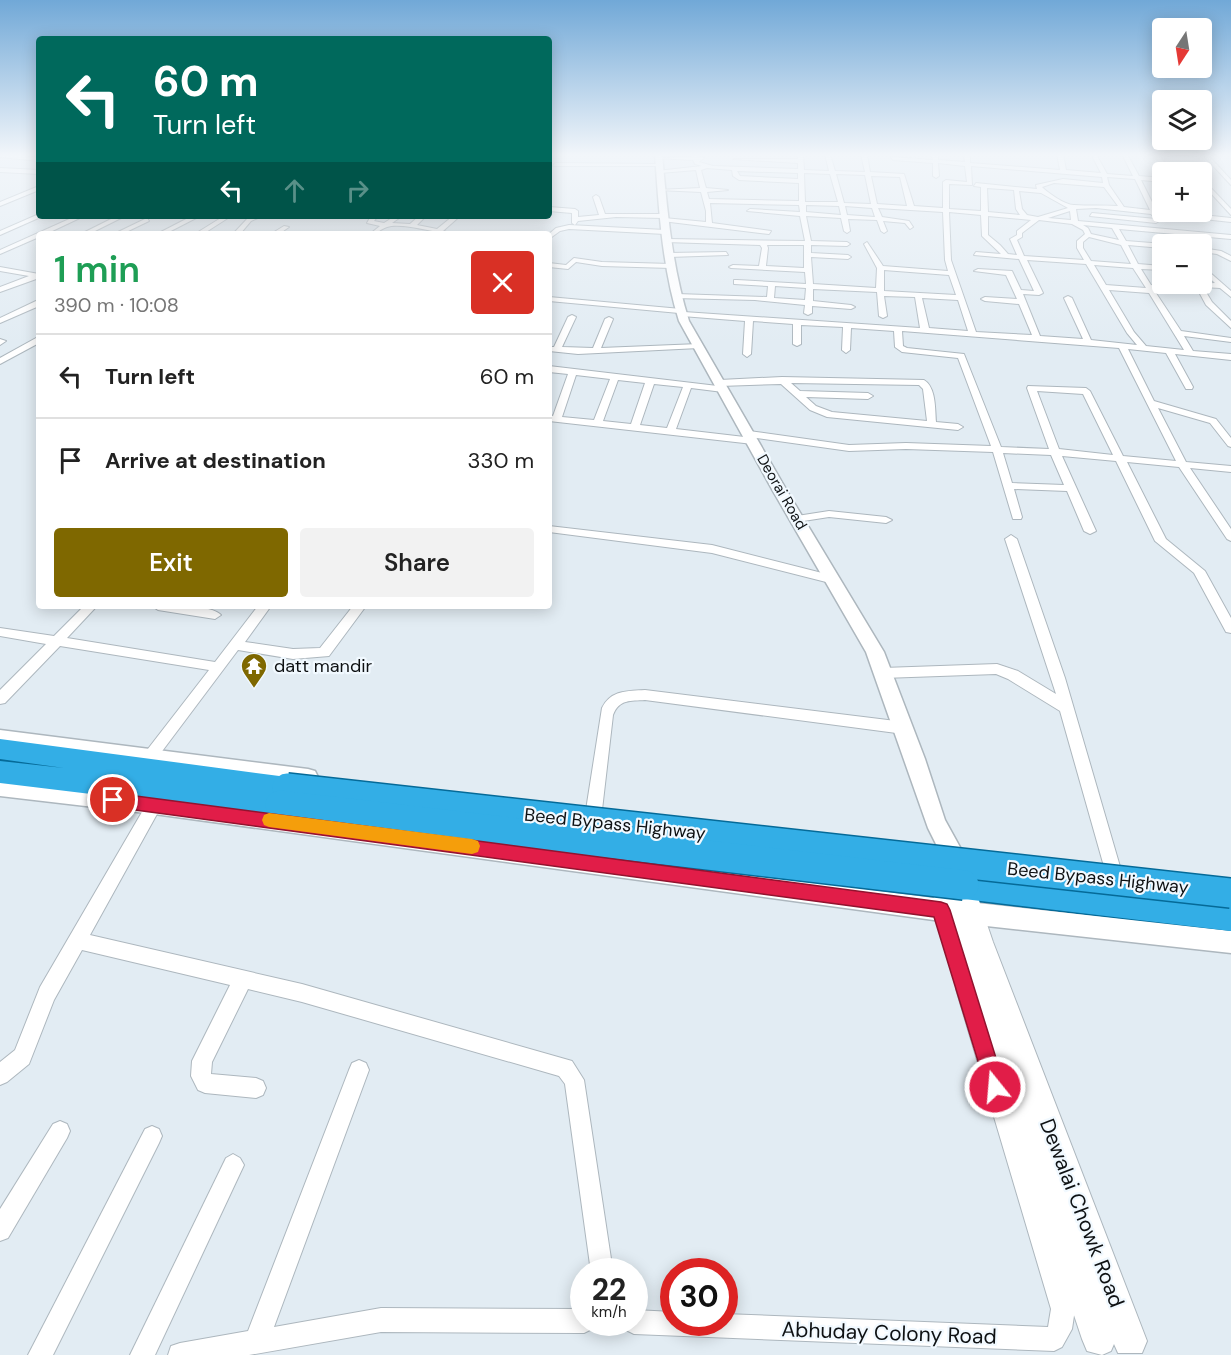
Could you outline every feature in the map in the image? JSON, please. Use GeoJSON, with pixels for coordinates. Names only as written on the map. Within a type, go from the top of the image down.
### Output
{"type":"FeatureCollection","features":[{"type":"Feature","properties":{"kind":"highway","name":"Beed Bypass Highway"},"geometry":{"type":"LineString","coordinates":[[0,749],[284,797],[1231,916]]}},
{"type":"Feature","properties":{"kind":"highway","name":"Beed Bypass Highway"},"geometry":{"type":"LineString","coordinates":[[0,772],[284,797],[1231,893]]}},
{"type":"Feature","properties":{"kind":"main road","name":"Dewalai Chowk Road"},"geometry":{"type":"LineString","coordinates":[[938,839],[954,911],[1099,1339]]}},
{"type":"Feature","properties":{"kind":"main road","name":"Dewalai Chowk Road"},"geometry":{"type":"LineString","coordinates":[[954,911],[1130,1341]]}},
{"type":"Feature","properties":{"kind":"street"},"geometry":{"type":"LineString","coordinates":[[576,228],[575,219],[591,217]]}},
{"type":"Feature","properties":{"kind":"street"},"geometry":{"type":"LineString","coordinates":[[606,217],[667,238],[726,254]]}},
{"type":"Feature","properties":{"kind":"street","name":"Deorai Road"},"geometry":{"type":"LineString","coordinates":[[664,217],[681,312],[796,519],[875,652],[904,729],[938,839]]}},
{"type":"Feature","properties":{"kind":"street"},"geometry":{"type":"LineString","coordinates":[[709,217],[709,224]]}},
{"type":"Feature","properties":{"kind":"street"},"geometry":{"type":"LineString","coordinates":[[802,217],[808,242],[807,270],[810,286],[808,323]]}},
{"type":"Feature","properties":{"kind":"street"},"geometry":{"type":"LineString","coordinates":[[834,217],[904,221],[909,227]]}},
{"type":"Feature","properties":{"kind":"street"},"geometry":{"type":"LineString","coordinates":[[879,217],[884,231]]}},
{"type":"Feature","properties":{"kind":"street"},"geometry":{"type":"LineString","coordinates":[[946,217],[952,273],[973,334]]}},
{"type":"Feature","properties":{"kind":"street"},"geometry":{"type":"LineString","coordinates":[[984,217],[985,236],[1005,255]]}},
{"type":"Feature","properties":{"kind":"street"},"geometry":{"type":"LineString","coordinates":[[1036,217],[1075,223],[1231,237]]}},
{"type":"Feature","properties":{"kind":"street"},"geometry":{"type":"LineString","coordinates":[[1074,217],[1075,223]]}},
{"type":"Feature","properties":{"kind":"street"},"geometry":{"type":"LineString","coordinates":[[1116,217],[1152,221]]}},
{"type":"Feature","properties":{"kind":"street"},"geometry":{"type":"LineString","coordinates":[[0,233],[36,218]]}},
{"type":"Feature","properties":{"kind":"street"},"geometry":{"type":"LineString","coordinates":[[845,218],[847,231]]}},
{"type":"Feature","properties":{"kind":"street"},"geometry":{"type":"LineString","coordinates":[[1018,292],[1039,293],[1013,239],[1020,236],[1019,232],[1034,220],[1044,218]]}},
{"type":"Feature","properties":{"kind":"street"},"geometry":{"type":"LineString","coordinates":[[1212,218],[1231,220]]}},
{"type":"Feature","properties":{"kind":"street"},"geometry":{"type":"LineString","coordinates":[[48,231],[74,219]]}},
{"type":"Feature","properties":{"kind":"street"},"geometry":{"type":"LineString","coordinates":[[90,231],[116,219]]}},
{"type":"Feature","properties":{"kind":"street"},"geometry":{"type":"LineString","coordinates":[[166,231],[191,219]]}},
{"type":"Feature","properties":{"kind":"street"},"geometry":{"type":"LineString","coordinates":[[204,231],[223,219]]}},
{"type":"Feature","properties":{"kind":"street"},"geometry":{"type":"LineString","coordinates":[[239,231],[252,219]]}},
{"type":"Feature","properties":{"kind":"street"},"geometry":{"type":"LineString","coordinates":[[372,219],[369,222],[439,231],[453,219]]}},
{"type":"Feature","properties":{"kind":"street"},"geometry":{"type":"LineString","coordinates":[[377,231],[394,219]]}},
{"type":"Feature","properties":{"kind":"street"},"geometry":{"type":"LineString","coordinates":[[408,231],[420,219]]}},
{"type":"Feature","properties":{"kind":"street"},"geometry":{"type":"LineString","coordinates":[[123,231],[147,220]]}},
{"type":"Feature","properties":{"kind":"street"},"geometry":{"type":"LineString","coordinates":[[185,222],[211,227]]}},
{"type":"Feature","properties":{"kind":"street"},"geometry":{"type":"LineString","coordinates":[[1156,222],[1161,231]]}},
{"type":"Feature","properties":{"kind":"street"},"geometry":{"type":"LineString","coordinates":[[1075,223],[1086,229],[1088,235]]}},
{"type":"Feature","properties":{"kind":"street"},"geometry":{"type":"LineString","coordinates":[[552,265],[568,267],[574,260],[602,264],[709,224],[769,232]]}},
{"type":"Feature","properties":{"kind":"street"},"geometry":{"type":"LineString","coordinates":[[279,231],[286,227]]}},
{"type":"Feature","properties":{"kind":"street"},"geometry":{"type":"LineString","coordinates":[[1115,227],[1135,266],[1190,352]]}},
{"type":"Feature","properties":{"kind":"street"},"geometry":{"type":"LineString","coordinates":[[552,234],[558,229],[576,228],[667,238],[847,244]]}},
{"type":"Feature","properties":{"kind":"street"},"geometry":{"type":"LineString","coordinates":[[1143,347],[1131,333],[1080,248],[1080,241],[1088,235],[1123,243],[1152,245]]}},
{"type":"Feature","properties":{"kind":"street"},"geometry":{"type":"LineString","coordinates":[[0,252],[36,236]]}},
{"type":"Feature","properties":{"kind":"street"},"geometry":{"type":"LineString","coordinates":[[762,242],[765,248],[762,268]]}},
{"type":"Feature","properties":{"kind":"street"},"geometry":{"type":"LineString","coordinates":[[867,244],[881,268],[880,292],[883,316]]}},
{"type":"Feature","properties":{"kind":"street"},"geometry":{"type":"LineString","coordinates":[[1212,251],[1219,252],[1231,259]]}},
{"type":"Feature","properties":{"kind":"street"},"geometry":{"type":"LineString","coordinates":[[976,254],[1152,267]]}},
{"type":"Feature","properties":{"kind":"street"},"geometry":{"type":"LineString","coordinates":[[807,255],[848,257]]}},
{"type":"Feature","properties":{"kind":"street"},"geometry":{"type":"LineString","coordinates":[[733,267],[807,270]]}},
{"type":"Feature","properties":{"kind":"street"},"geometry":{"type":"LineString","coordinates":[[881,268],[952,273]]}},
{"type":"Feature","properties":{"kind":"street"},"geometry":{"type":"LineString","coordinates":[[0,269],[36,276]]}},
{"type":"Feature","properties":{"kind":"street"},"geometry":{"type":"LineString","coordinates":[[978,271],[1009,273],[1037,338]]}},
{"type":"Feature","properties":{"kind":"street"},"geometry":{"type":"LineString","coordinates":[[0,290],[36,277]]}},
{"type":"Feature","properties":{"kind":"street"},"geometry":{"type":"LineString","coordinates":[[1212,277],[1229,292]]}},
{"type":"Feature","properties":{"kind":"street"},"geometry":{"type":"LineString","coordinates":[[737,282],[961,298]]}},
{"type":"Feature","properties":{"kind":"street"},"geometry":{"type":"LineString","coordinates":[[770,300],[772,284]]}},
{"type":"Feature","properties":{"kind":"street"},"geometry":{"type":"LineString","coordinates":[[1104,287],[1150,289]]}},
{"type":"Feature","properties":{"kind":"street"},"geometry":{"type":"LineString","coordinates":[[1212,289],[1229,292]]}},
{"type":"Feature","properties":{"kind":"street"},"geometry":{"type":"LineString","coordinates":[[1203,294],[1231,326]]}},
{"type":"Feature","properties":{"kind":"street"},"geometry":{"type":"LineString","coordinates":[[677,296],[770,300],[851,307]]}},
{"type":"Feature","properties":{"kind":"street"},"geometry":{"type":"LineString","coordinates":[[918,296],[925,331]]}},
{"type":"Feature","properties":{"kind":"street"},"geometry":{"type":"LineString","coordinates":[[1068,298],[1088,342]]}},
{"type":"Feature","properties":{"kind":"street"},"geometry":{"type":"LineString","coordinates":[[552,299],[749,319],[1088,342],[1230,357]]}},
{"type":"Feature","properties":{"kind":"street"},"geometry":{"type":"LineString","coordinates":[[985,300],[1022,302]]}},
{"type":"Feature","properties":{"kind":"street"},"geometry":{"type":"LineString","coordinates":[[0,321],[36,304]]}},
{"type":"Feature","properties":{"kind":"street"},"geometry":{"type":"LineString","coordinates":[[552,350],[572,317]]}},
{"type":"Feature","properties":{"kind":"street"},"geometry":{"type":"LineString","coordinates":[[596,350],[609,319]]}},
{"type":"Feature","properties":{"kind":"street"},"geometry":{"type":"LineString","coordinates":[[747,354],[749,319]]}},
{"type":"Feature","properties":{"kind":"street"},"geometry":{"type":"LineString","coordinates":[[797,322],[797,344]]}},
{"type":"Feature","properties":{"kind":"street"},"geometry":{"type":"LineString","coordinates":[[846,350],[847,326]]}},
{"type":"Feature","properties":{"kind":"street"},"geometry":{"type":"LineString","coordinates":[[898,329],[899,346],[905,350],[961,356]]}},
{"type":"Feature","properties":{"kind":"street"},"geometry":{"type":"LineString","coordinates":[[953,333],[997,450],[1017,517]]}},
{"type":"Feature","properties":{"kind":"street"},"geometry":{"type":"LineString","coordinates":[[1177,333],[1231,340]]}},
{"type":"Feature","properties":{"kind":"street"},"geometry":{"type":"LineString","coordinates":[[3,357],[36,341]]}},
{"type":"Feature","properties":{"kind":"street"},"geometry":{"type":"LineString","coordinates":[[1122,345],[1185,465],[1214,516],[1231,537]]}},
{"type":"Feature","properties":{"kind":"street"},"geometry":{"type":"LineString","coordinates":[[552,350],[699,346]]}},
{"type":"Feature","properties":{"kind":"street"},"geometry":{"type":"LineString","coordinates":[[1169,350],[1189,387]]}},
{"type":"Feature","properties":{"kind":"street"},"geometry":{"type":"LineString","coordinates":[[552,369],[688,385],[722,386],[782,380],[863,380],[926,384],[932,424]]}},
{"type":"Feature","properties":{"kind":"street"},"geometry":{"type":"LineString","coordinates":[[573,372],[553,418],[849,448],[906,446],[1056,452],[1231,470]]}},
{"type":"Feature","properties":{"kind":"street"},"geometry":{"type":"LineString","coordinates":[[598,423],[615,376]]}},
{"type":"Feature","properties":{"kind":"street"},"geometry":{"type":"LineString","coordinates":[[782,380],[813,408],[830,415],[958,427]]}},
{"type":"Feature","properties":{"kind":"street"},"geometry":{"type":"LineString","coordinates":[[863,380],[874,418]]}},
{"type":"Feature","properties":{"kind":"street"},"geometry":{"type":"LineString","coordinates":[[635,427],[650,381]]}},
{"type":"Feature","properties":{"kind":"street"},"geometry":{"type":"LineString","coordinates":[[671,431],[688,385]]}},
{"type":"Feature","properties":{"kind":"street"},"geometry":{"type":"LineString","coordinates":[[1090,531],[1031,388],[1086,391],[1161,541],[1198,571],[1231,629]]}},
{"type":"Feature","properties":{"kind":"street"},"geometry":{"type":"LineString","coordinates":[[798,394],[868,396]]}},
{"type":"Feature","properties":{"kind":"street"},"geometry":{"type":"LineString","coordinates":[[1151,403],[1213,421],[1231,444]]}},
{"type":"Feature","properties":{"kind":"street"},"geometry":{"type":"LineString","coordinates":[[1008,486],[1071,488]]}},
{"type":"Feature","properties":{"kind":"street"},"geometry":{"type":"LineString","coordinates":[[796,519],[829,514],[886,520]]}},
{"type":"Feature","properties":{"kind":"street"},"geometry":{"type":"LineString","coordinates":[[552,528],[712,549],[834,580]]}},
{"type":"Feature","properties":{"kind":"street"},"geometry":{"type":"LineString","coordinates":[[1011,539],[1066,703],[1113,870]]}},
{"type":"Feature","properties":{"kind":"street"},"geometry":{"type":"LineString","coordinates":[[0,699],[88,609]]}},
{"type":"Feature","properties":{"kind":"street"},"geometry":{"type":"LineString","coordinates":[[177,609],[215,615]]}},
{"type":"Feature","properties":{"kind":"street"},"geometry":{"type":"LineString","coordinates":[[149,758],[263,609]]}},
{"type":"Feature","properties":{"kind":"street"},"geometry":{"type":"LineString","coordinates":[[235,645],[293,654],[324,653],[358,609]]}},
{"type":"Feature","properties":{"kind":"street"},"geometry":{"type":"LineString","coordinates":[[0,632],[219,667]]}},
{"type":"Feature","properties":{"kind":"street"},"geometry":{"type":"LineString","coordinates":[[883,673],[996,669],[1013,675],[1066,703]]}},
{"type":"Feature","properties":{"kind":"street"},"geometry":{"type":"LineString","coordinates":[[594,810],[606,715],[609,703],[615,698],[645,695],[904,729]]}},
{"type":"Feature","properties":{"kind":"street"},"geometry":{"type":"LineString","coordinates":[[0,738],[149,758],[594,810],[938,839],[1113,870],[1231,883]]}},
{"type":"Feature","properties":{"kind":"street"},"geometry":{"type":"LineString","coordinates":[[0,787],[154,805],[954,911],[1231,942]]}},
{"type":"Feature","properties":{"kind":"street"},"geometry":{"type":"LineString","coordinates":[[0,1075],[22,1058],[47,994],[154,805]]}},
{"type":"Feature","properties":{"kind":"street","name":"Abhuday Colony Road"},"geometry":{"type":"LineString","coordinates":[[648,1323],[1054,1339],[1060,1329],[1063,1309],[954,911]]}},
{"type":"Feature","properties":{"kind":"street"},"geometry":{"type":"LineString","coordinates":[[78,940],[302,993],[565,1068],[574,1080],[600,1258]]}},
{"type":"Feature","properties":{"kind":"street"},"geometry":{"type":"LineString","coordinates":[[243,980],[202,1061],[201,1076],[205,1083],[256,1088]]}},
{"type":"Feature","properties":{"kind":"street"},"geometry":{"type":"LineString","coordinates":[[255,1342],[359,1070]]}},
{"type":"Feature","properties":{"kind":"street"},"geometry":{"type":"LineString","coordinates":[[0,1230],[60,1131]]}},
{"type":"Feature","properties":{"kind":"street"},"geometry":{"type":"LineString","coordinates":[[40,1355],[152,1136]]}},
{"type":"Feature","properties":{"kind":"street"},"geometry":{"type":"LineString","coordinates":[[142,1355],[233,1164]]}},
{"type":"Feature","properties":{"kind":"street"},"geometry":{"type":"LineString","coordinates":[[180,1355],[381,1320],[570,1321]]}},
{"type":"Feature","properties":{"kind":"slow traffic"},"geometry":{"type":"LineString","coordinates":[[269,820],[472,846]]}},
{"type":"Feature","properties":{"kind":"place","name":"datt mandir"},"geometry":{"type":"Point","coordinates":[254,689]}},
{"type":"Feature","properties":{"kind":"route"},"geometry":{"type":"LineString","coordinates":[[113,800],[941,910],[995,1087]]}}]}
